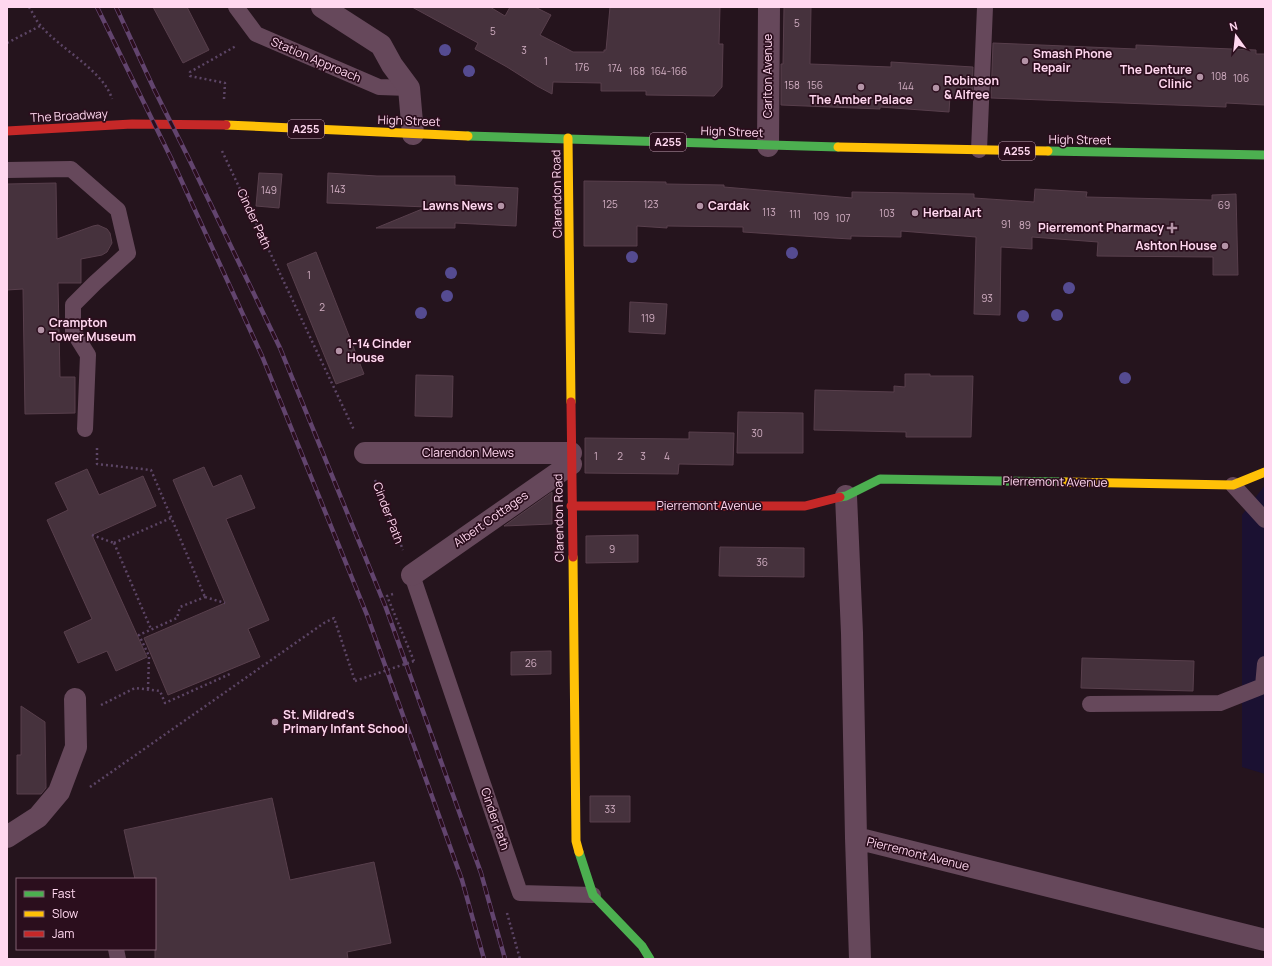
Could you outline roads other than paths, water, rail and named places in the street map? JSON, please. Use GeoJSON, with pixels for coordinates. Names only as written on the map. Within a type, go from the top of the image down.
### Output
{"type":"FeatureCollection","features":[{"type":"Feature","properties":{"kind":"street"},"geometry":{"type":"LineString","coordinates":[[322,7],[381,45],[392,65],[409,88],[413,134]]}},
{"type":"Feature","properties":{"kind":"street","name":"Carlton Avenue"},"geometry":{"type":"LineString","coordinates":[[768,7],[768,146]]}},
{"type":"Feature","properties":{"kind":"street","name":"The Broadway"},"geometry":{"type":"LineString","coordinates":[[7,131],[132,124],[199,124]]}},
{"type":"Feature","properties":{"kind":"street","name":"High Street"},"geometry":{"type":"LineString","coordinates":[[199,124],[413,134],[568,138],[768,146],[1265,155]]}},
{"type":"Feature","properties":{"kind":"street","name":"Clarendon Road"},"geometry":{"type":"LineString","coordinates":[[568,138],[576,841],[593,895]]}},
{"type":"Feature","properties":{"kind":"street","name":"Clarendon Mews"},"geometry":{"type":"LineString","coordinates":[[365,453],[571,458]]}},
{"type":"Feature","properties":{"kind":"street","name":"Albert Cottages"},"geometry":{"type":"LineString","coordinates":[[412,575],[571,458]]}},
{"type":"Feature","properties":{"kind":"street","name":"Pierremont Avenue"},"geometry":{"type":"LineString","coordinates":[[571,506],[805,506],[846,496],[880,479],[1233,484],[1265,472]]}},
{"type":"Feature","properties":{"kind":"street","name":"Pierremont Avenue"},"geometry":{"type":"LineString","coordinates":[[846,496],[852,633],[856,838],[1265,940]]}},
{"type":"Feature","properties":{"kind":"street"},"geometry":{"type":"LineString","coordinates":[[7,837],[38,817],[59,792],[76,747],[75,708]]}},
{"type":"Feature","properties":{"kind":"street"},"geometry":{"type":"LineString","coordinates":[[856,838],[860,959]]}},
{"type":"Feature","properties":{"kind":"street"},"geometry":{"type":"LineString","coordinates":[[593,895],[642,946],[650,959]]}},
{"type":"Feature","properties":{"kind":"lane","name":"Station Approach"},"geometry":{"type":"LineString","coordinates":[[236,7],[256,34],[379,88],[409,88]]}},
{"type":"Feature","properties":{"kind":"lane"},"geometry":{"type":"LineString","coordinates":[[979,150],[985,7]]}},
{"type":"Feature","properties":{"kind":"lane"},"geometry":{"type":"LineString","coordinates":[[7,170],[71,169],[118,210],[128,253],[73,305],[73,331],[88,355],[84,429]]}},
{"type":"Feature","properties":{"kind":"lane"},"geometry":{"type":"LineString","coordinates":[[1233,484],[1265,520]]}},
{"type":"Feature","properties":{"kind":"lane","name":"Cinder Path"},"geometry":{"type":"LineString","coordinates":[[412,575],[520,893],[593,895]]}},
{"type":"Feature","properties":{"kind":"lane"},"geometry":{"type":"LineString","coordinates":[[1090,704],[1220,703],[1263,686],[1265,664]]}},
{"type":"Feature","properties":{"kind":"railway"},"geometry":{"type":"LineString","coordinates":[[97,7],[171,158],[262,356],[367,615],[462,880],[484,959]]}},
{"type":"Feature","properties":{"kind":"railway"},"geometry":{"type":"LineString","coordinates":[[116,7],[154,89],[280,348],[386,608],[481,873],[505,959]]}},
{"type":"Feature","properties":{"kind":"place","name":"Smash Phone Repair"},"geometry":{"type":"Point","coordinates":[1025,61]}},
{"type":"Feature","properties":{"kind":"place","name":"The Denture Clinic"},"geometry":{"type":"Point","coordinates":[1200,77]}},
{"type":"Feature","properties":{"kind":"place","name":"The Amber Palace"},"geometry":{"type":"Point","coordinates":[861,87]}},
{"type":"Feature","properties":{"kind":"place","name":"Robinson & Alfree"},"geometry":{"type":"Point","coordinates":[936,88]}},
{"type":"Feature","properties":{"kind":"place","name":"Lawns News"},"geometry":{"type":"Point","coordinates":[501,206]}},
{"type":"Feature","properties":{"kind":"place","name":"Cardak"},"geometry":{"type":"Point","coordinates":[700,206]}},
{"type":"Feature","properties":{"kind":"place","name":"Herbal Art"},"geometry":{"type":"Point","coordinates":[915,213]}},
{"type":"Feature","properties":{"kind":"place","name":"Pierremont Pharmacy"},"geometry":{"type":"Point","coordinates":[1172,228]}},
{"type":"Feature","properties":{"kind":"place","name":"Ashton House"},"geometry":{"type":"Point","coordinates":[1225,246]}},
{"type":"Feature","properties":{"kind":"place","name":"Crampton Tower Museum"},"geometry":{"type":"Point","coordinates":[41,330]}},
{"type":"Feature","properties":{"kind":"place","name":"1-14 Cinder House"},"geometry":{"type":"Point","coordinates":[339,351]}},
{"type":"Feature","properties":{"kind":"place","name":"St. Mildred's Primary Infant School"},"geometry":{"type":"Point","coordinates":[275,722]}}]}
